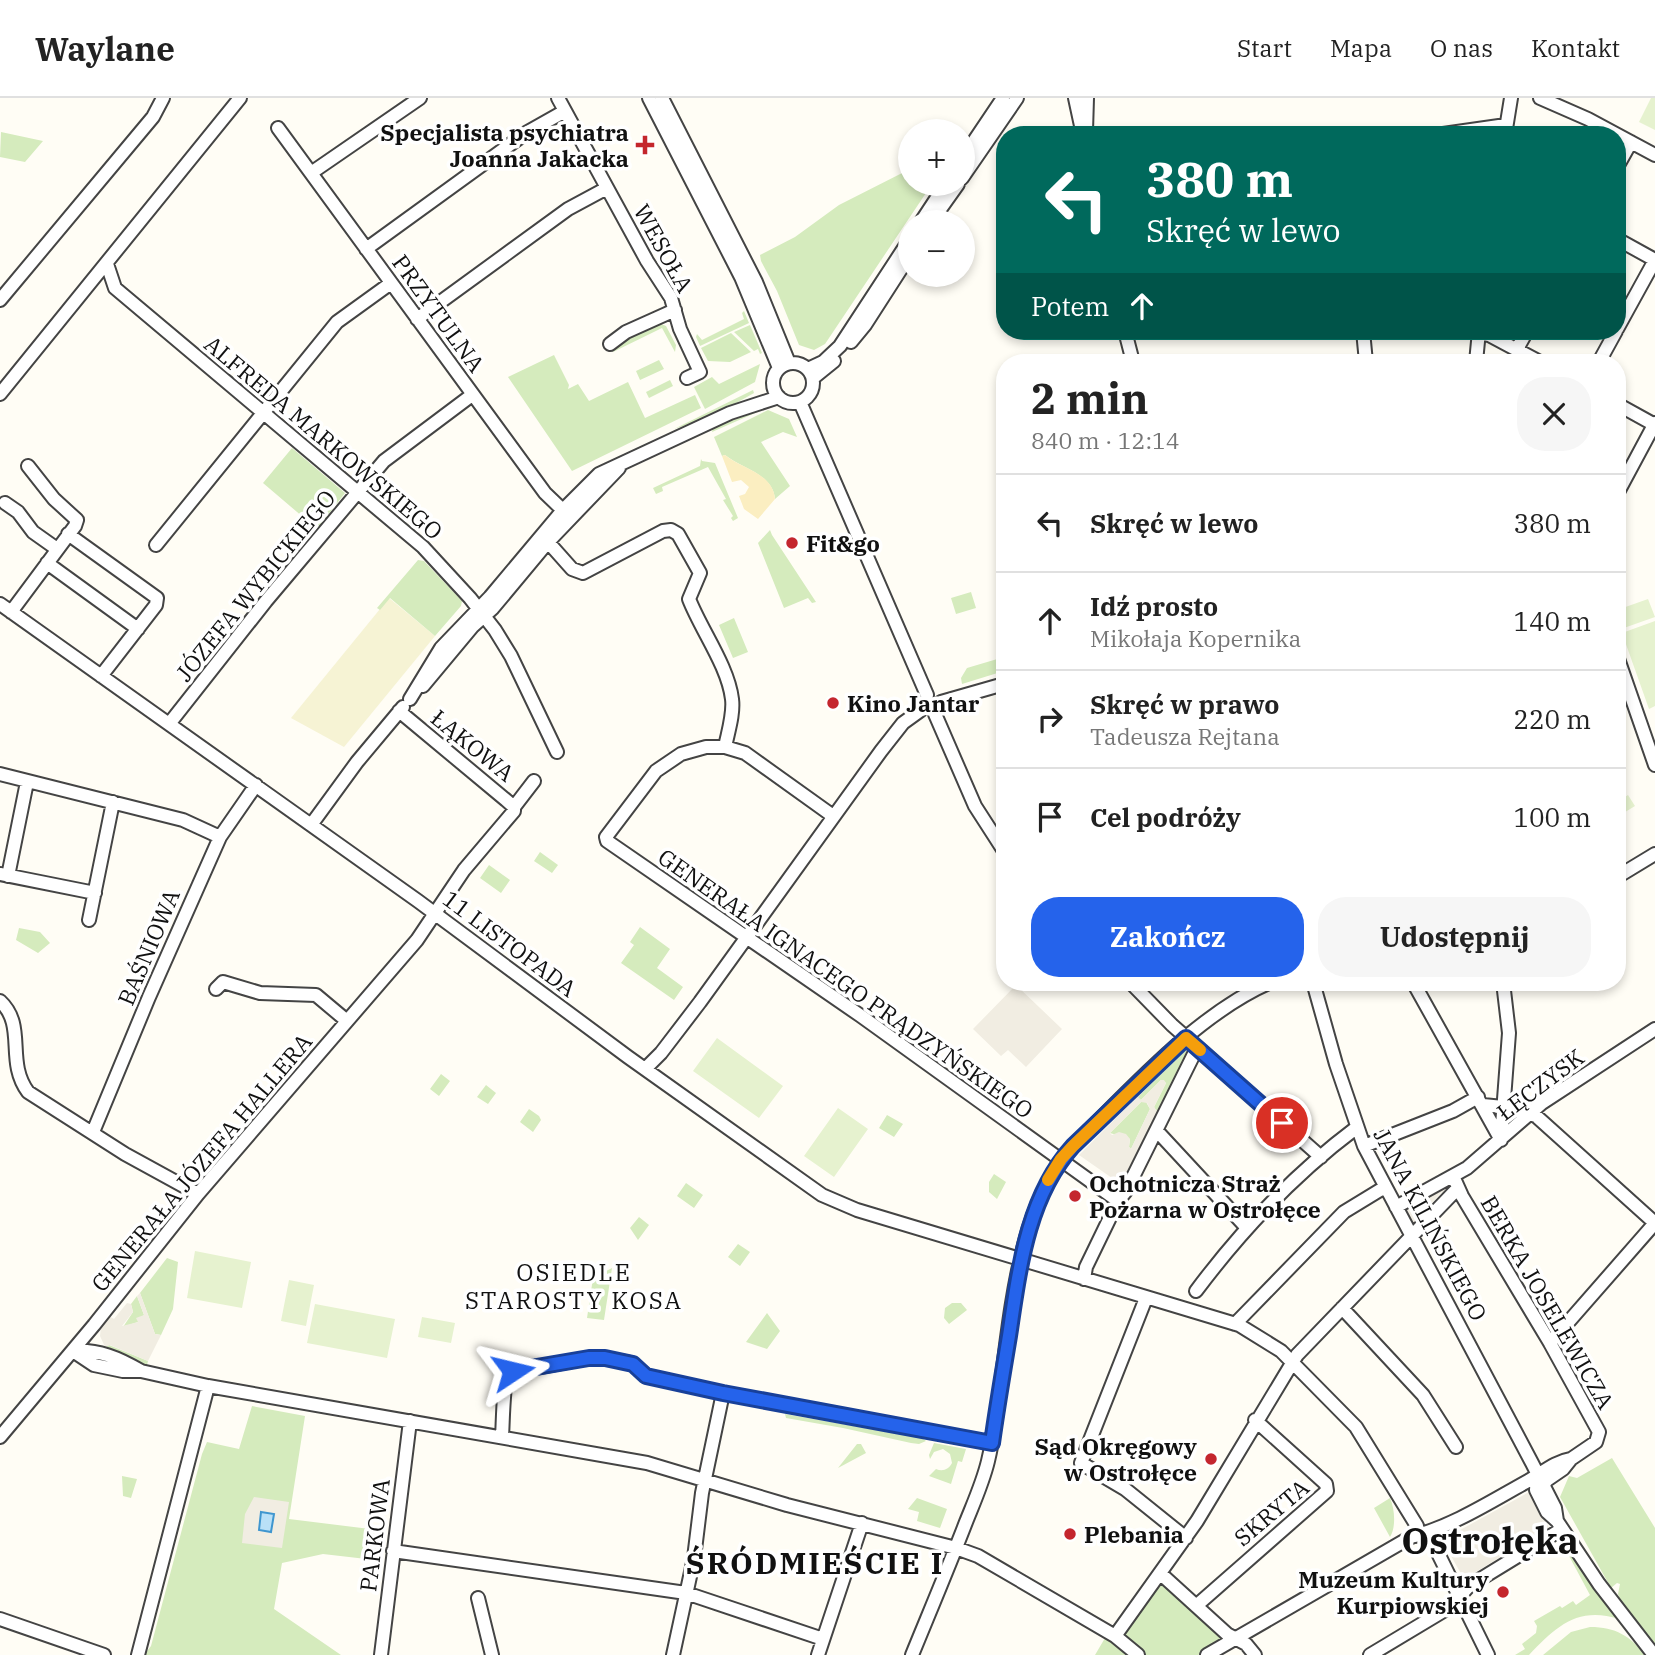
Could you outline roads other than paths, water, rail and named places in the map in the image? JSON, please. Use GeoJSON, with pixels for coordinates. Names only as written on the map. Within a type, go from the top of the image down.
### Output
{"type":"FeatureCollection","features":[{"type":"Feature","properties":{"kind":"street"},"geometry":{"type":"LineString","coordinates":[[0,300],[153,117],[163,98]]}},
{"type":"Feature","properties":{"kind":"street"},"geometry":{"type":"LineString","coordinates":[[0,394],[240,98]]}},
{"type":"Feature","properties":{"kind":"street"},"geometry":{"type":"LineString","coordinates":[[312,173],[420,98]]}},
{"type":"Feature","properties":{"kind":"street","name":"WESOŁA"},"geometry":{"type":"LineString","coordinates":[[558,98],[647,261],[671,298],[688,349],[700,372],[687,378]]}},
{"type":"Feature","properties":{"kind":"street"},"geometry":{"type":"LineString","coordinates":[[649,98],[784,365]]}},
{"type":"Feature","properties":{"kind":"street"},"geometry":{"type":"LineString","coordinates":[[662,98],[756,282],[784,365]]}},
{"type":"Feature","properties":{"kind":"street"},"geometry":{"type":"LineString","coordinates":[[975,140],[1003,98]]}},
{"type":"Feature","properties":{"kind":"street"},"geometry":{"type":"LineString","coordinates":[[998,126],[1017,98]]}},
{"type":"Feature","properties":{"kind":"street"},"geometry":{"type":"LineString","coordinates":[[1075,98],[1082,126]]}},
{"type":"Feature","properties":{"kind":"street"},"geometry":{"type":"LineString","coordinates":[[1085,126],[1087,98]]}},
{"type":"Feature","properties":{"kind":"street"},"geometry":{"type":"LineString","coordinates":[[1507,126],[1511,98]]}},
{"type":"Feature","properties":{"kind":"street"},"geometry":{"type":"LineString","coordinates":[[1540,98],[1601,126]]}},
{"type":"Feature","properties":{"kind":"street"},"geometry":{"type":"LineString","coordinates":[[1559,98],[1588,119]]}},
{"type":"Feature","properties":{"kind":"street"},"geometry":{"type":"LineString","coordinates":[[366,249],[526,133],[565,111]]}},
{"type":"Feature","properties":{"kind":"street","name":"PRZYTULNA"},"geometry":{"type":"LineString","coordinates":[[278,128],[545,493],[567,514]]}},
{"type":"Feature","properties":{"kind":"street"},"geometry":{"type":"LineString","coordinates":[[975,159],[996,129]]}},
{"type":"Feature","properties":{"kind":"street"},"geometry":{"type":"LineString","coordinates":[[1626,139],[1655,155]]}},
{"type":"Feature","properties":{"kind":"street"},"geometry":{"type":"LineString","coordinates":[[1626,151],[1631,142]]}},
{"type":"Feature","properties":{"kind":"street"},"geometry":{"type":"LineString","coordinates":[[417,319],[568,209],[607,188]]}},
{"type":"Feature","properties":{"kind":"street"},"geometry":{"type":"LineString","coordinates":[[1626,244],[1655,260],[1626,313]]}},
{"type":"Feature","properties":{"kind":"street"},"geometry":{"type":"LineString","coordinates":[[811,374],[840,346],[898,257]]}},
{"type":"Feature","properties":{"kind":"street"},"geometry":{"type":"LineString","coordinates":[[90,286],[115,288],[107,264]]}},
{"type":"Feature","properties":{"kind":"street"},"geometry":{"type":"LineString","coordinates":[[811,374],[831,365],[865,325],[898,274]]}},
{"type":"Feature","properties":{"kind":"street"},"geometry":{"type":"LineString","coordinates":[[156,545],[337,322],[391,283]]}},
{"type":"Feature","properties":{"kind":"street","name":"ALFREDA MARKOWSKIEGO"},"geometry":{"type":"LineString","coordinates":[[115,288],[412,536],[480,612],[511,656],[557,752]]}},
{"type":"Feature","properties":{"kind":"street"},"geometry":{"type":"LineString","coordinates":[[610,344],[626,332],[675,310]]}},
{"type":"Feature","properties":{"kind":"street"},"geometry":{"type":"LineString","coordinates":[[1499,340],[1526,354]]}},
{"type":"Feature","properties":{"kind":"street"},"geometry":{"type":"LineString","coordinates":[[1517,349],[1522,340]]}},
{"type":"Feature","properties":{"kind":"street"},"geometry":{"type":"LineString","coordinates":[[312,825],[361,757],[473,626],[490,597],[567,514],[599,474],[730,413],[762,393],[784,365],[799,363],[811,374],[812,390],[800,401],[789,402],[779,397],[773,382]]}},
{"type":"Feature","properties":{"kind":"street","name":"JÓZEFA WYBICKIEGO"},"geometry":{"type":"LineString","coordinates":[[169,723],[266,601],[395,451],[472,395]]}},
{"type":"Feature","properties":{"kind":"street"},"geometry":{"type":"LineString","coordinates":[[730,413],[779,397]]}},
{"type":"Feature","properties":{"kind":"street"},"geometry":{"type":"LineString","coordinates":[[800,401],[927,695]]}},
{"type":"Feature","properties":{"kind":"street"},"geometry":{"type":"LineString","coordinates":[[1626,409],[1655,424],[1626,477]]}},
{"type":"Feature","properties":{"kind":"street"},"geometry":{"type":"LineString","coordinates":[[11,612],[75,526],[77,518],[54,499],[28,466]]}},
{"type":"Feature","properties":{"kind":"street"},"geometry":{"type":"LineString","coordinates":[[5,503],[18,512],[33,532],[57,550]]}},
{"type":"Feature","properties":{"kind":"street"},"geometry":{"type":"LineString","coordinates":[[480,612],[548,542],[567,514]]}},
{"type":"Feature","properties":{"kind":"street"},"geometry":{"type":"LineString","coordinates":[[548,542],[572,569],[583,573],[663,531],[671,530],[678,534],[700,573],[689,600],[710,639],[731,694],[732,706],[725,747],[746,753],[833,816]]}},
{"type":"Feature","properties":{"kind":"street"},"geometry":{"type":"LineString","coordinates":[[68,534],[157,598],[156,605],[101,676]]}},
{"type":"Feature","properties":{"kind":"street"},"geometry":{"type":"LineString","coordinates":[[47,563],[138,629]]}},
{"type":"Feature","properties":{"kind":"street","name":"11 LISTOPADA"},"geometry":{"type":"LineString","coordinates":[[0,604],[312,825],[755,1149],[828,1199],[853,1209],[1236,1324],[1273,1346],[1292,1362],[1364,1438],[1418,1526],[1433,1544],[1455,1586],[1483,1653]]}},
{"type":"Feature","properties":{"kind":"street"},"geometry":{"type":"LineString","coordinates":[[1626,682],[1655,765]]}},
{"type":"Feature","properties":{"kind":"street"},"geometry":{"type":"LineString","coordinates":[[920,710],[929,716],[938,708],[996,687]]}},
{"type":"Feature","properties":{"kind":"street"},"geometry":{"type":"LineString","coordinates":[[920,710],[920,701],[927,695],[935,695],[975,806],[996,839]]}},
{"type":"Feature","properties":{"kind":"street"},"geometry":{"type":"LineString","coordinates":[[645,1069],[661,1054],[903,723],[920,710]]}},
{"type":"Feature","properties":{"kind":"street","name":"ŁĄKOWA"},"geometry":{"type":"LineString","coordinates":[[399,711],[514,807],[514,811],[464,870],[434,913]]}},
{"type":"Feature","properties":{"kind":"street","name":"GENERAŁA IGNACEGO PRĄDZYŃSKIEGO"},"geometry":{"type":"LineString","coordinates":[[725,747],[696,749],[681,754],[664,765],[649,779],[608,833],[607,841],[1118,1201]]}},
{"type":"Feature","properties":{"kind":"street"},"geometry":{"type":"LineString","coordinates":[[0,774],[183,820],[220,837]]}},
{"type":"Feature","properties":{"kind":"street"},"geometry":{"type":"LineString","coordinates":[[514,807],[534,781]]}},
{"type":"Feature","properties":{"kind":"street"},"geometry":{"type":"LineString","coordinates":[[27,782],[4,875],[95,894]]}},
{"type":"Feature","properties":{"kind":"street","name":"BAŚNIOWA"},"geometry":{"type":"LineString","coordinates":[[93,1132],[220,837],[256,785]]}},
{"type":"Feature","properties":{"kind":"street"},"geometry":{"type":"LineString","coordinates":[[89,920],[113,802]]}},
{"type":"Feature","properties":{"kind":"street"},"geometry":{"type":"LineString","coordinates":[[1626,872],[1655,854]]}},
{"type":"Feature","properties":{"kind":"street","name":"GENERAŁA JÓZEFA HALLERA"},"geometry":{"type":"LineString","coordinates":[[0,1437],[73,1351],[198,1194],[417,940],[434,913]]}},
{"type":"Feature","properties":{"kind":"street"},"geometry":{"type":"LineString","coordinates":[[216,989],[223,982],[260,993],[316,995],[347,1021]]}},
{"type":"Feature","properties":{"kind":"street"},"geometry":{"type":"LineString","coordinates":[[1139,991],[1186,1038],[1321,1157]]}},
{"type":"Feature","properties":{"kind":"street"},"geometry":{"type":"LineString","coordinates":[[912,1655],[983,1478],[992,1443],[1022,1259],[1040,1198],[1061,1159],[1186,1038],[1233,1002],[1254,991]]}},
{"type":"Feature","properties":{"kind":"street","name":"JANA KILIŃSKIEGO"},"geometry":{"type":"LineString","coordinates":[[1316,991],[1356,1128],[1532,1462],[1540,1481],[1536,1490],[1547,1512],[1559,1525],[1598,1584],[1654,1655]]}},
{"type":"Feature","properties":{"kind":"street"},"geometry":{"type":"LineString","coordinates":[[1418,991],[1501,1140]]}},
{"type":"Feature","properties":{"kind":"street"},"geometry":{"type":"LineString","coordinates":[[1501,1140],[1509,1028],[1504,991]]}},
{"type":"Feature","properties":{"kind":"street"},"geometry":{"type":"LineString","coordinates":[[0,1001],[13,1020],[16,1066],[28,1092],[135,1160],[198,1194]]}},
{"type":"Feature","properties":{"kind":"street","name":"ŁĘCZYSK"},"geometry":{"type":"LineString","coordinates":[[1456,1182],[1530,1113],[1655,1029]]}},
{"type":"Feature","properties":{"kind":"street"},"geometry":{"type":"LineString","coordinates":[[1084,1279],[1086,1267],[1118,1201],[1125,1194],[1198,1048]]}},
{"type":"Feature","properties":{"kind":"street"},"geometry":{"type":"LineString","coordinates":[[1364,1146],[1481,1101],[1530,1113],[1539,1118],[1655,1223],[1549,1343]]}},
{"type":"Feature","properties":{"kind":"street"},"geometry":{"type":"LineString","coordinates":[[1196,1291],[1247,1227],[1356,1128]]}},
{"type":"Feature","properties":{"kind":"street"},"geometry":{"type":"LineString","coordinates":[[1157,1131],[1247,1227]]}},
{"type":"Feature","properties":{"kind":"street"},"geometry":{"type":"LineString","coordinates":[[1396,1208],[1456,1182]]}},
{"type":"Feature","properties":{"kind":"street"},"geometry":{"type":"LineString","coordinates":[[1115,1636],[1186,1538],[1292,1362],[1412,1237],[1456,1182]]}},
{"type":"Feature","properties":{"kind":"street","name":"BERKA JOSELEWICZA"},"geometry":{"type":"LineString","coordinates":[[1456,1182],[1599,1432],[1593,1445],[1571,1459],[1563,1469],[1540,1481]]}},
{"type":"Feature","properties":{"kind":"street"},"geometry":{"type":"LineString","coordinates":[[1236,1324],[1344,1212],[1385,1187]]}},
{"type":"Feature","properties":{"kind":"street"},"geometry":{"type":"LineString","coordinates":[[1146,1298],[1082,1463],[1125,1489],[1186,1538]]}},
{"type":"Feature","properties":{"kind":"street"},"geometry":{"type":"LineString","coordinates":[[1342,1308],[1423,1395],[1457,1447]]}},
{"type":"Feature","properties":{"kind":"street"},"geometry":{"type":"LineString","coordinates":[[94,1325],[100,1352]]}},
{"type":"Feature","properties":{"kind":"street"},"geometry":{"type":"LineString","coordinates":[[73,1351],[100,1352],[141,1371]]}},
{"type":"Feature","properties":{"kind":"street"},"geometry":{"type":"LineString","coordinates":[[73,1351],[94,1365],[123,1371],[141,1371],[647,1463],[775,1502],[956,1548],[978,1556],[1115,1636],[1138,1655]]}},
{"type":"Feature","properties":{"kind":"street"},"geometry":{"type":"LineString","coordinates":[[502,1437],[506,1377],[513,1371],[589,1358],[605,1358],[633,1364],[646,1376],[723,1393],[992,1443]]}},
{"type":"Feature","properties":{"kind":"street"},"geometry":{"type":"LineString","coordinates":[[138,1655],[208,1385]]}},
{"type":"Feature","properties":{"kind":"street"},"geometry":{"type":"LineString","coordinates":[[673,1655],[723,1393]]}},
{"type":"Feature","properties":{"kind":"street","name":"PARKOWA"},"geometry":{"type":"LineString","coordinates":[[380,1655],[410,1420]]}},
{"type":"Feature","properties":{"kind":"street","name":"SKRYTA"},"geometry":{"type":"LineString","coordinates":[[1196,1606],[1327,1491],[1326,1484],[1255,1420]]}},
{"type":"Feature","properties":{"kind":"street"},"geometry":{"type":"LineString","coordinates":[[1207,1655],[1426,1533],[1540,1481]]}},
{"type":"Feature","properties":{"kind":"street"},"geometry":{"type":"LineString","coordinates":[[818,1655],[862,1523]]}},
{"type":"Feature","properties":{"kind":"street"},"geometry":{"type":"LineString","coordinates":[[1370,1655],[1450,1607],[1469,1586],[1559,1525]]}},
{"type":"Feature","properties":{"kind":"street"},"geometry":{"type":"LineString","coordinates":[[393,1551],[686,1593],[823,1639]]}},
{"type":"Feature","properties":{"kind":"street"},"geometry":{"type":"LineString","coordinates":[[1161,1574],[1227,1634],[1246,1644],[1255,1655]]}},
{"type":"Feature","properties":{"kind":"street"},"geometry":{"type":"LineString","coordinates":[[478,1598],[492,1655]]}},
{"type":"Feature","properties":{"kind":"street"},"geometry":{"type":"LineString","coordinates":[[0,1619],[104,1655]]}},
{"type":"Feature","properties":{"kind":"water"},"geometry":{"type":"Polygon","coordinates":[[[261,1512],[274,1514],[271,1532],[259,1530],[261,1512]]]}},
{"type":"Feature","properties":{"kind":"place","name":"Specjalista psychiatra Joanna Jakacka"},"geometry":{"type":"Point","coordinates":[645,145]}},
{"type":"Feature","properties":{"kind":"place","name":"Fit&go"},"geometry":{"type":"Point","coordinates":[792,543]}},
{"type":"Feature","properties":{"kind":"place","name":"Kino Jantar"},"geometry":{"type":"Point","coordinates":[833,703]}},
{"type":"Feature","properties":{"kind":"place","name":"Ochotnicza Straż Pożarna w Ostrołęce"},"geometry":{"type":"Point","coordinates":[1075,1196]}},
{"type":"Feature","properties":{"kind":"place","name":"Sąd Okręgowy w Ostrołęce"},"geometry":{"type":"Point","coordinates":[1211,1459]}},
{"type":"Feature","properties":{"kind":"place","name":"Plebania"},"geometry":{"type":"Point","coordinates":[1070,1534]}},
{"type":"Feature","properties":{"kind":"place","name":"Muzeum Kultury Kurpiowskiej"},"geometry":{"type":"Point","coordinates":[1503,1592]}},
{"type":"Feature","properties":{"kind":"district","name":"OSIEDLE STAROSTY KOSA"},"geometry":{"type":"Point","coordinates":[574,1286]}},
{"type":"Feature","properties":{"kind":"district","name":"Ostrołęka"},"geometry":{"type":"Point","coordinates":[1490,1540]}},
{"type":"Feature","properties":{"kind":"district","name":"ŚRÓDMIEŚCIE I"},"geometry":{"type":"Point","coordinates":[815,1562]}}]}
